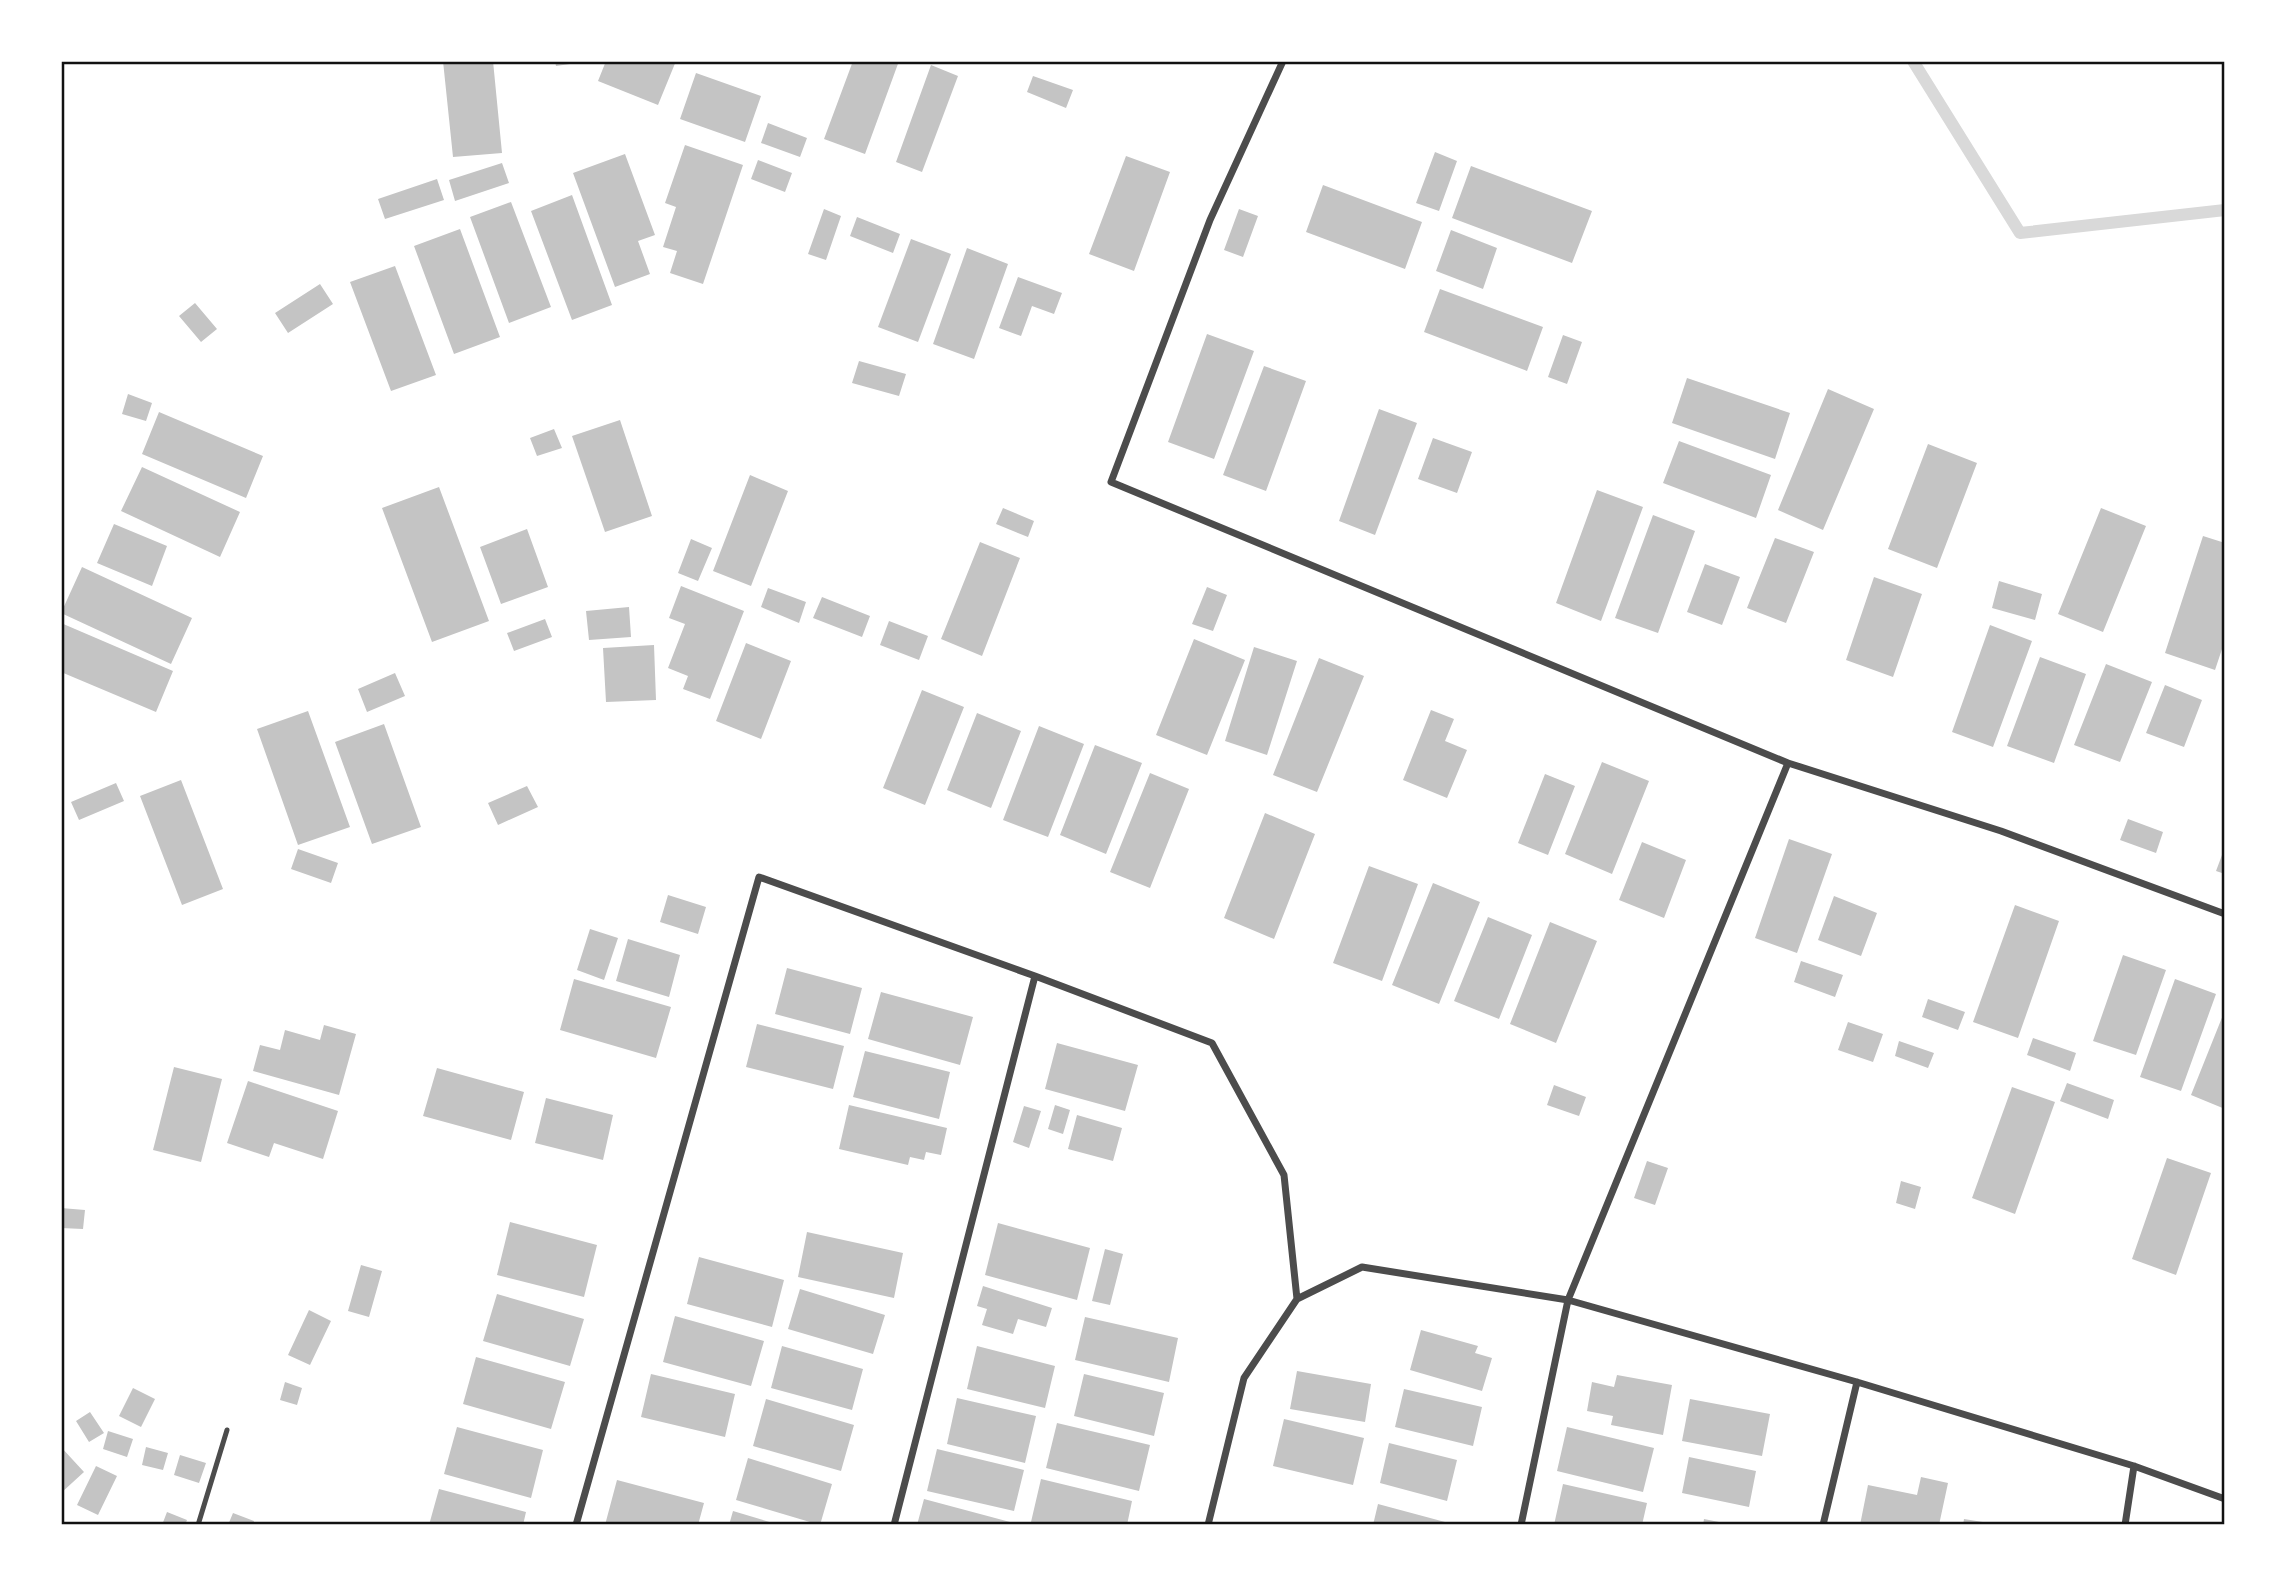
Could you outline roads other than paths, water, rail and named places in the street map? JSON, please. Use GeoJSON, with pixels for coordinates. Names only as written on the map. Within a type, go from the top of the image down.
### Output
{"type":"FeatureCollection","features":[{"type":"Feature","properties":{"kind":"street"},"geometry":{"type":"LineString","coordinates":[[1283,61],[1210,220],[1111,482],[1788,763],[2001,831],[2225,914]]}},
{"type":"Feature","properties":{"kind":"street"},"geometry":{"type":"LineString","coordinates":[[1521,1525],[1568,1300],[1788,763]]}},
{"type":"Feature","properties":{"kind":"street"},"geometry":{"type":"LineString","coordinates":[[576,1525],[759,877],[1212,1043],[1284,1175],[1297,1299]]}},
{"type":"Feature","properties":{"kind":"street"},"geometry":{"type":"LineString","coordinates":[[894,1525],[1035,976]]}},
{"type":"Feature","properties":{"kind":"street"},"geometry":{"type":"LineString","coordinates":[[1208,1525],[1244,1378],[1297,1299],[1362,1267],[1568,1300],[1857,1382],[2134,1466],[2225,1499]]}},
{"type":"Feature","properties":{"kind":"street"},"geometry":{"type":"LineString","coordinates":[[1823,1525],[1857,1382]]}},
{"type":"Feature","properties":{"kind":"street"},"geometry":{"type":"LineString","coordinates":[[2125,1525],[2134,1466]]}},
{"type":"Feature","properties":{"kind":"lane"},"geometry":{"type":"LineString","coordinates":[[198,1525],[228,1430]]}},
{"type":"Feature","properties":{"kind":"waterway"},"geometry":{"type":"LineString","coordinates":[[1913,61],[2020,233],[2225,210]]}}]}
